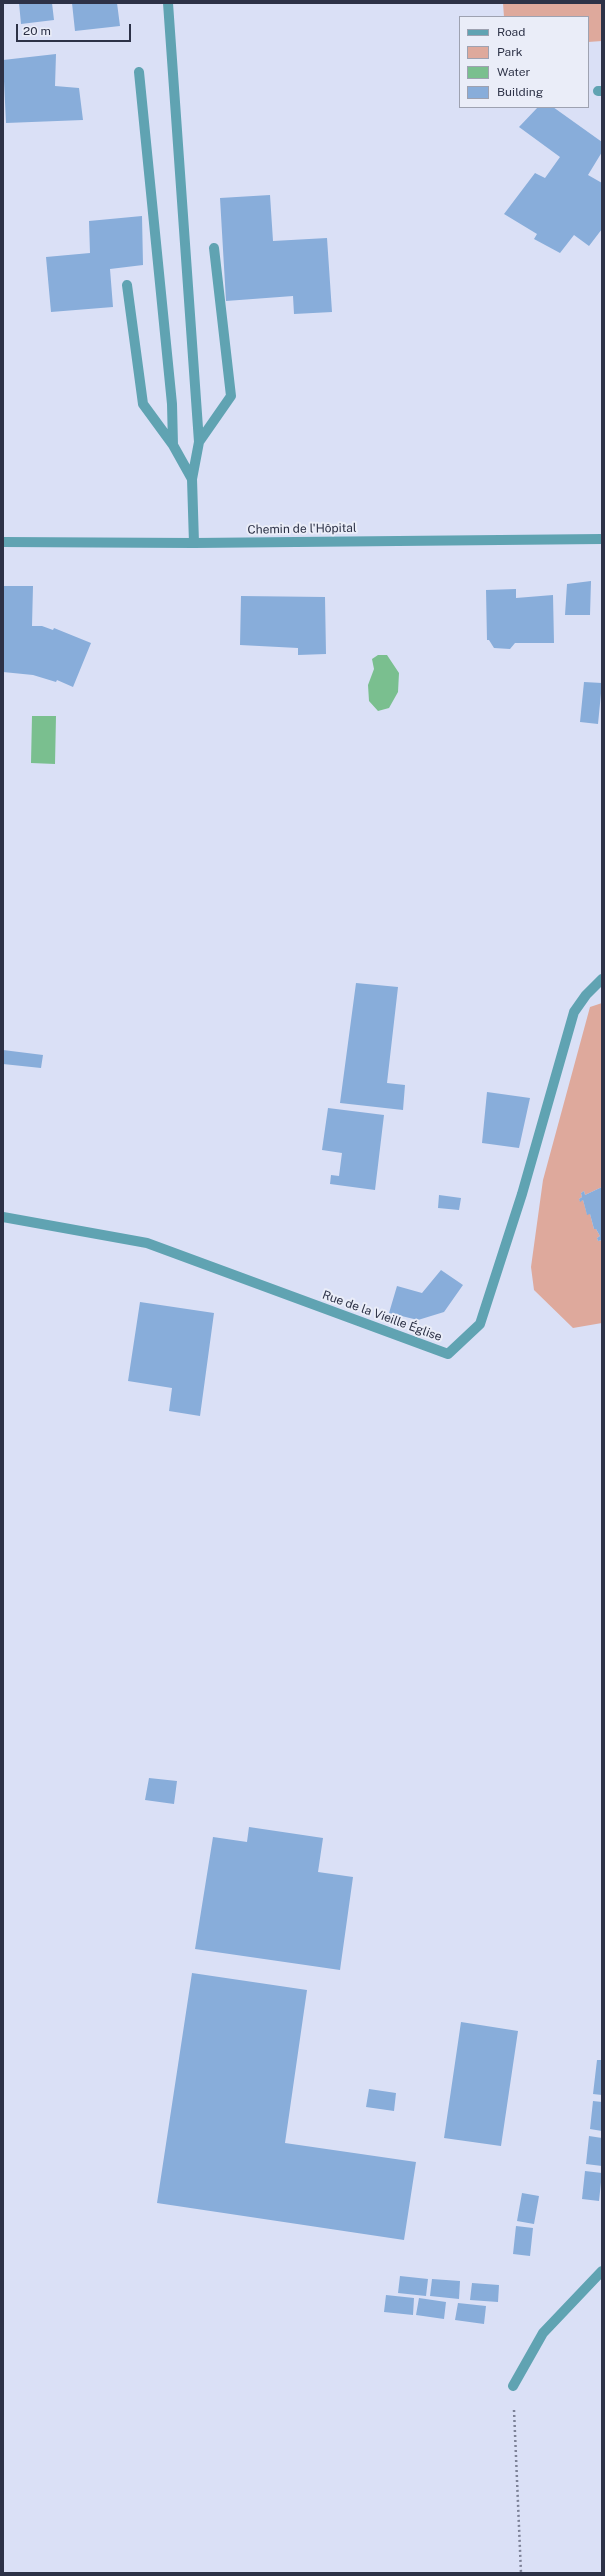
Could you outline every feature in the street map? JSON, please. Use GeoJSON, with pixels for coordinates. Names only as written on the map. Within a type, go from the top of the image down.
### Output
{"type":"FeatureCollection","features":[{"type":"Feature","properties":{"kind":"street"},"geometry":{"type":"LineString","coordinates":[[168,3],[199,442],[192,479],[194,543]]}},
{"type":"Feature","properties":{"kind":"street"},"geometry":{"type":"LineString","coordinates":[[138,72],[172,404],[173,445]]}},
{"type":"Feature","properties":{"kind":"street"},"geometry":{"type":"LineString","coordinates":[[199,442],[231,396],[214,248]]}},
{"type":"Feature","properties":{"kind":"street"},"geometry":{"type":"LineString","coordinates":[[127,285],[143,404],[173,445],[192,479]]}},
{"type":"Feature","properties":{"kind":"street","name":"Chemin de l'Hôpital"},"geometry":{"type":"LineString","coordinates":[[3,542],[194,543],[602,538]]}},
{"type":"Feature","properties":{"kind":"street","name":"Rue de la Vieille Église"},"geometry":{"type":"LineString","coordinates":[[3,1216],[147,1243],[448,1354],[480,1324],[522,1194],[574,1012],[586,995],[602,979]]}},
{"type":"Feature","properties":{"kind":"street"},"geometry":{"type":"LineString","coordinates":[[513,2386],[542,2333],[602,2271]]}},
{"type":"Feature","properties":{"kind":"path"},"geometry":{"type":"LineString","coordinates":[[513,2386],[521,2573]]}},
{"type":"Feature","properties":{"kind":"green space"},"geometry":{"type":"Polygon","coordinates":[[[503,3],[602,3],[602,41],[589,42],[589,16],[504,16],[503,3]]]}},
{"type":"Feature","properties":{"kind":"green space"},"geometry":{"type":"Polygon","coordinates":[[[602,1003],[602,1187],[585,1195],[584,1191],[581,1193],[582,1197],[579,1199],[580,1201],[583,1200],[587,1214],[590,1214],[594,1229],[596,1229],[600,1236],[597,1238],[598,1241],[602,1240],[602,1323],[573,1328],[534,1290],[531,1267],[543,1180],[590,1007],[602,1003]]]}},
{"type":"Feature","properties":{"kind":"water"},"geometry":{"type":"Polygon","coordinates":[[[378,655],[387,655],[399,673],[398,692],[389,708],[378,711],[369,701],[368,685],[374,669],[372,659],[378,655]]]}},
{"type":"Feature","properties":{"kind":"water"},"geometry":{"type":"Polygon","coordinates":[[[32,716],[56,716],[55,764],[31,763],[32,716]]]}},
{"type":"Feature","properties":{"kind":"building"},"geometry":{"type":"Polygon","coordinates":[[[19,3],[52,3],[54,20],[21,24],[19,3]]]}},
{"type":"Feature","properties":{"kind":"building"},"geometry":{"type":"Polygon","coordinates":[[[72,3],[117,3],[120,26],[75,31],[72,3]]]}},
{"type":"Feature","properties":{"kind":"building"},"geometry":{"type":"Polygon","coordinates":[[[56,54],[55,86],[79,88],[83,120],[6,123],[3,60],[56,54]]]}},
{"type":"Feature","properties":{"kind":"building"},"geometry":{"type":"Polygon","coordinates":[[[537,108],[554,108],[602,142],[602,152],[588,175],[602,183],[602,229],[589,246],[574,235],[560,253],[534,239],[537,234],[504,214],[535,173],[545,178],[560,157],[519,127],[537,108]]]}},
{"type":"Feature","properties":{"kind":"building"},"geometry":{"type":"Polygon","coordinates":[[[270,195],[273,241],[327,238],[332,312],[294,314],[293,296],[226,301],[220,198],[270,195]]]}},
{"type":"Feature","properties":{"kind":"building"},"geometry":{"type":"Polygon","coordinates":[[[142,216],[143,265],[110,269],[113,307],[51,312],[46,257],[90,253],[89,221],[142,216]]]}},
{"type":"Feature","properties":{"kind":"building"},"geometry":{"type":"Polygon","coordinates":[[[591,581],[590,615],[565,615],[567,584],[591,581]]]}},
{"type":"Feature","properties":{"kind":"building"},"geometry":{"type":"Polygon","coordinates":[[[3,586],[33,586],[32,626],[42,626],[53,630],[54,628],[91,643],[73,687],[57,680],[56,682],[33,675],[3,672],[3,586]]]}},
{"type":"Feature","properties":{"kind":"building"},"geometry":{"type":"Polygon","coordinates":[[[516,589],[516,598],[553,595],[554,643],[515,643],[510,649],[494,648],[489,640],[487,640],[486,590],[516,589]]]}},
{"type":"Feature","properties":{"kind":"building"},"geometry":{"type":"Polygon","coordinates":[[[241,596],[325,597],[326,654],[298,655],[298,648],[240,645],[241,596]]]}},
{"type":"Feature","properties":{"kind":"building"},"geometry":{"type":"Polygon","coordinates":[[[584,682],[602,683],[598,724],[580,722],[584,682]]]}},
{"type":"Feature","properties":{"kind":"building"},"geometry":{"type":"Polygon","coordinates":[[[356,983],[398,987],[387,1083],[405,1085],[403,1110],[340,1103],[356,983]]]}},
{"type":"Feature","properties":{"kind":"building"},"geometry":{"type":"Polygon","coordinates":[[[3,1050],[43,1055],[41,1068],[3,1064],[3,1050]]]}},
{"type":"Feature","properties":{"kind":"building"},"geometry":{"type":"Polygon","coordinates":[[[487,1092],[530,1098],[519,1148],[482,1143],[487,1092]]]}},
{"type":"Feature","properties":{"kind":"building"},"geometry":{"type":"Polygon","coordinates":[[[328,1108],[384,1115],[375,1190],[330,1184],[331,1175],[339,1176],[342,1153],[322,1150],[328,1108]]]}},
{"type":"Feature","properties":{"kind":"building"},"geometry":{"type":"Polygon","coordinates":[[[602,1187],[602,1240],[598,1241],[597,1238],[600,1236],[596,1229],[594,1229],[590,1214],[587,1215],[583,1200],[580,1202],[579,1199],[582,1197],[581,1193],[584,1191],[585,1195],[602,1187]]]}},
{"type":"Feature","properties":{"kind":"building"},"geometry":{"type":"Polygon","coordinates":[[[439,1195],[461,1198],[459,1210],[438,1208],[439,1195]]]}},
{"type":"Feature","properties":{"kind":"building"},"geometry":{"type":"Polygon","coordinates":[[[441,1270],[463,1285],[444,1312],[418,1320],[389,1313],[397,1286],[422,1293],[441,1270]]]}},
{"type":"Feature","properties":{"kind":"building"},"geometry":{"type":"Polygon","coordinates":[[[140,1302],[214,1313],[200,1416],[169,1411],[172,1388],[128,1381],[140,1302]]]}},
{"type":"Feature","properties":{"kind":"building"},"geometry":{"type":"Polygon","coordinates":[[[149,1778],[177,1781],[174,1804],[145,1800],[149,1778]]]}},
{"type":"Feature","properties":{"kind":"building"},"geometry":{"type":"Polygon","coordinates":[[[249,1827],[323,1838],[318,1872],[353,1877],[340,1970],[195,1949],[213,1837],[247,1842],[249,1827]]]}},
{"type":"Feature","properties":{"kind":"building"},"geometry":{"type":"Polygon","coordinates":[[[192,1973],[307,1990],[285,2143],[416,2162],[404,2240],[157,2203],[192,1973]]]}},
{"type":"Feature","properties":{"kind":"building"},"geometry":{"type":"Polygon","coordinates":[[[461,2022],[518,2031],[501,2146],[444,2138],[461,2022]]]}},
{"type":"Feature","properties":{"kind":"building"},"geometry":{"type":"Polygon","coordinates":[[[597,2060],[602,2060],[602,2095],[593,2094],[597,2060]]]}},
{"type":"Feature","properties":{"kind":"building"},"geometry":{"type":"Polygon","coordinates":[[[369,2089],[396,2093],[394,2111],[366,2107],[369,2089]]]}},
{"type":"Feature","properties":{"kind":"building"},"geometry":{"type":"Polygon","coordinates":[[[593,2101],[602,2102],[602,2131],[590,2129],[593,2101]]]}},
{"type":"Feature","properties":{"kind":"building"},"geometry":{"type":"Polygon","coordinates":[[[589,2136],[602,2138],[602,2166],[586,2164],[589,2136]]]}},
{"type":"Feature","properties":{"kind":"building"},"geometry":{"type":"Polygon","coordinates":[[[585,2171],[602,2173],[599,2201],[582,2199],[585,2171]]]}},
{"type":"Feature","properties":{"kind":"building"},"geometry":{"type":"Polygon","coordinates":[[[522,2193],[539,2196],[534,2224],[517,2221],[522,2193]]]}},
{"type":"Feature","properties":{"kind":"building"},"geometry":{"type":"Polygon","coordinates":[[[516,2226],[533,2228],[530,2256],[513,2254],[516,2226]]]}},
{"type":"Feature","properties":{"kind":"building"},"geometry":{"type":"Polygon","coordinates":[[[400,2276],[428,2279],[426,2296],[398,2293],[400,2276]]]}},
{"type":"Feature","properties":{"kind":"building"},"geometry":{"type":"Polygon","coordinates":[[[432,2279],[460,2281],[459,2299],[430,2296],[432,2279]]]}},
{"type":"Feature","properties":{"kind":"building"},"geometry":{"type":"Polygon","coordinates":[[[472,2283],[499,2285],[498,2302],[470,2300],[472,2283]]]}},
{"type":"Feature","properties":{"kind":"building"},"geometry":{"type":"Polygon","coordinates":[[[386,2295],[414,2298],[413,2315],[384,2312],[386,2295]]]}},
{"type":"Feature","properties":{"kind":"building"},"geometry":{"type":"Polygon","coordinates":[[[419,2298],[446,2302],[444,2319],[416,2315],[419,2298]]]}},
{"type":"Feature","properties":{"kind":"building"},"geometry":{"type":"Polygon","coordinates":[[[458,2303],[486,2306],[484,2324],[455,2320],[458,2303]]]}}]}
